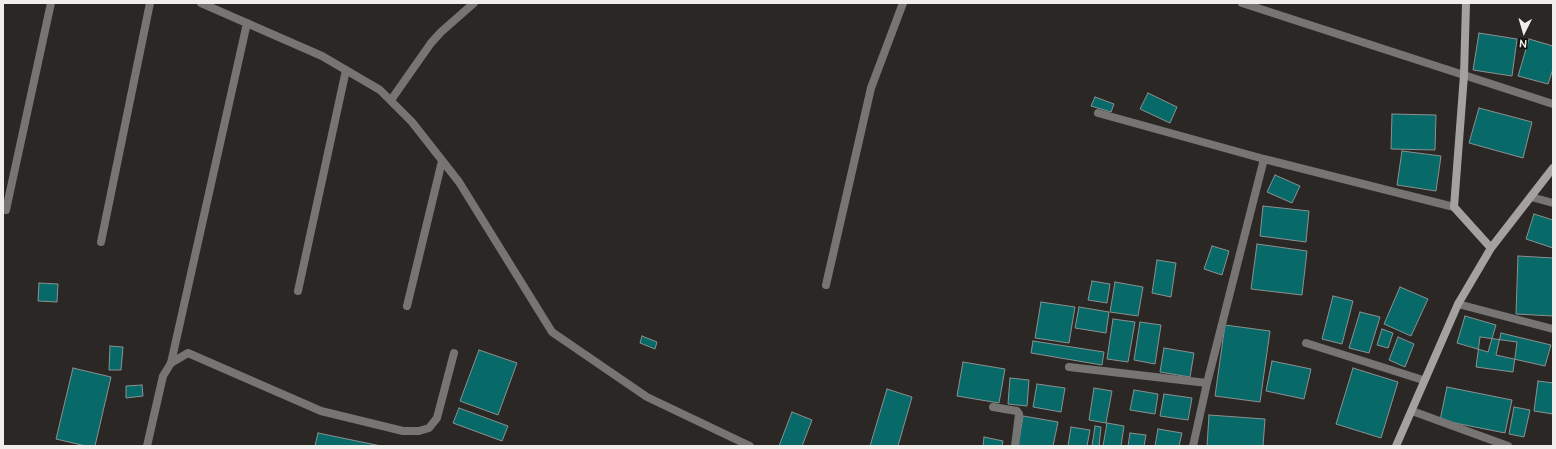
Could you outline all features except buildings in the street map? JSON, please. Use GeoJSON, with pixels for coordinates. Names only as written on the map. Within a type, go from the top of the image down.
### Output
{"type":"FeatureCollection","features":[{"type":"Feature","properties":{"kind":"main road"},"geometry":{"type":"LineString","coordinates":[[1466,3],[1464,75],[1454,207],[1491,248]]}},
{"type":"Feature","properties":{"kind":"main road"},"geometry":{"type":"LineString","coordinates":[[1396,446],[1412,411],[1423,380],[1458,304],[1491,248],[1553,168]]}},
{"type":"Feature","properties":{"kind":"street"},"geometry":{"type":"LineString","coordinates":[[6,210],[51,3]]}},
{"type":"Feature","properties":{"kind":"street"},"geometry":{"type":"LineString","coordinates":[[101,242],[150,3]]}},
{"type":"Feature","properties":{"kind":"street"},"geometry":{"type":"LineString","coordinates":[[201,3],[322,56],[380,90],[391,100],[459,182],[552,332],[647,396],[750,446]]}},
{"type":"Feature","properties":{"kind":"street"},"geometry":{"type":"LineString","coordinates":[[391,100],[431,43],[441,32],[474,3]]}},
{"type":"Feature","properties":{"kind":"street"},"geometry":{"type":"LineString","coordinates":[[826,285],[871,88],[903,3]]}},
{"type":"Feature","properties":{"kind":"street"},"geometry":{"type":"LineString","coordinates":[[1242,3],[1553,104]]}},
{"type":"Feature","properties":{"kind":"street"},"geometry":{"type":"LineString","coordinates":[[147,446],[163,376],[171,363],[247,23]]}},
{"type":"Feature","properties":{"kind":"street"},"geometry":{"type":"LineString","coordinates":[[298,291],[346,70]]}},
{"type":"Feature","properties":{"kind":"street"},"geometry":{"type":"LineString","coordinates":[[1098,112],[1264,159],[1454,207]]}},
{"type":"Feature","properties":{"kind":"street"},"geometry":{"type":"LineString","coordinates":[[1193,446],[1207,383],[1264,159]]}},
{"type":"Feature","properties":{"kind":"street"},"geometry":{"type":"LineString","coordinates":[[407,306],[442,161]]}},
{"type":"Feature","properties":{"kind":"street"},"geometry":{"type":"LineString","coordinates":[[1531,197],[1553,203]]}},
{"type":"Feature","properties":{"kind":"street"},"geometry":{"type":"LineString","coordinates":[[1458,304],[1553,329]]}},
{"type":"Feature","properties":{"kind":"street"},"geometry":{"type":"LineString","coordinates":[[1306,343],[1423,380]]}},
{"type":"Feature","properties":{"kind":"street"},"geometry":{"type":"LineString","coordinates":[[171,363],[188,353],[321,410],[403,431],[419,431],[429,428],[437,418],[454,353]]}},
{"type":"Feature","properties":{"kind":"street"},"geometry":{"type":"LineString","coordinates":[[1068,368],[1207,383]]}},
{"type":"Feature","properties":{"kind":"street"},"geometry":{"type":"LineString","coordinates":[[993,407],[1017,411],[1019,414],[1015,446]]}},
{"type":"Feature","properties":{"kind":"street"},"geometry":{"type":"LineString","coordinates":[[1412,411],[1508,446]]}}]}
